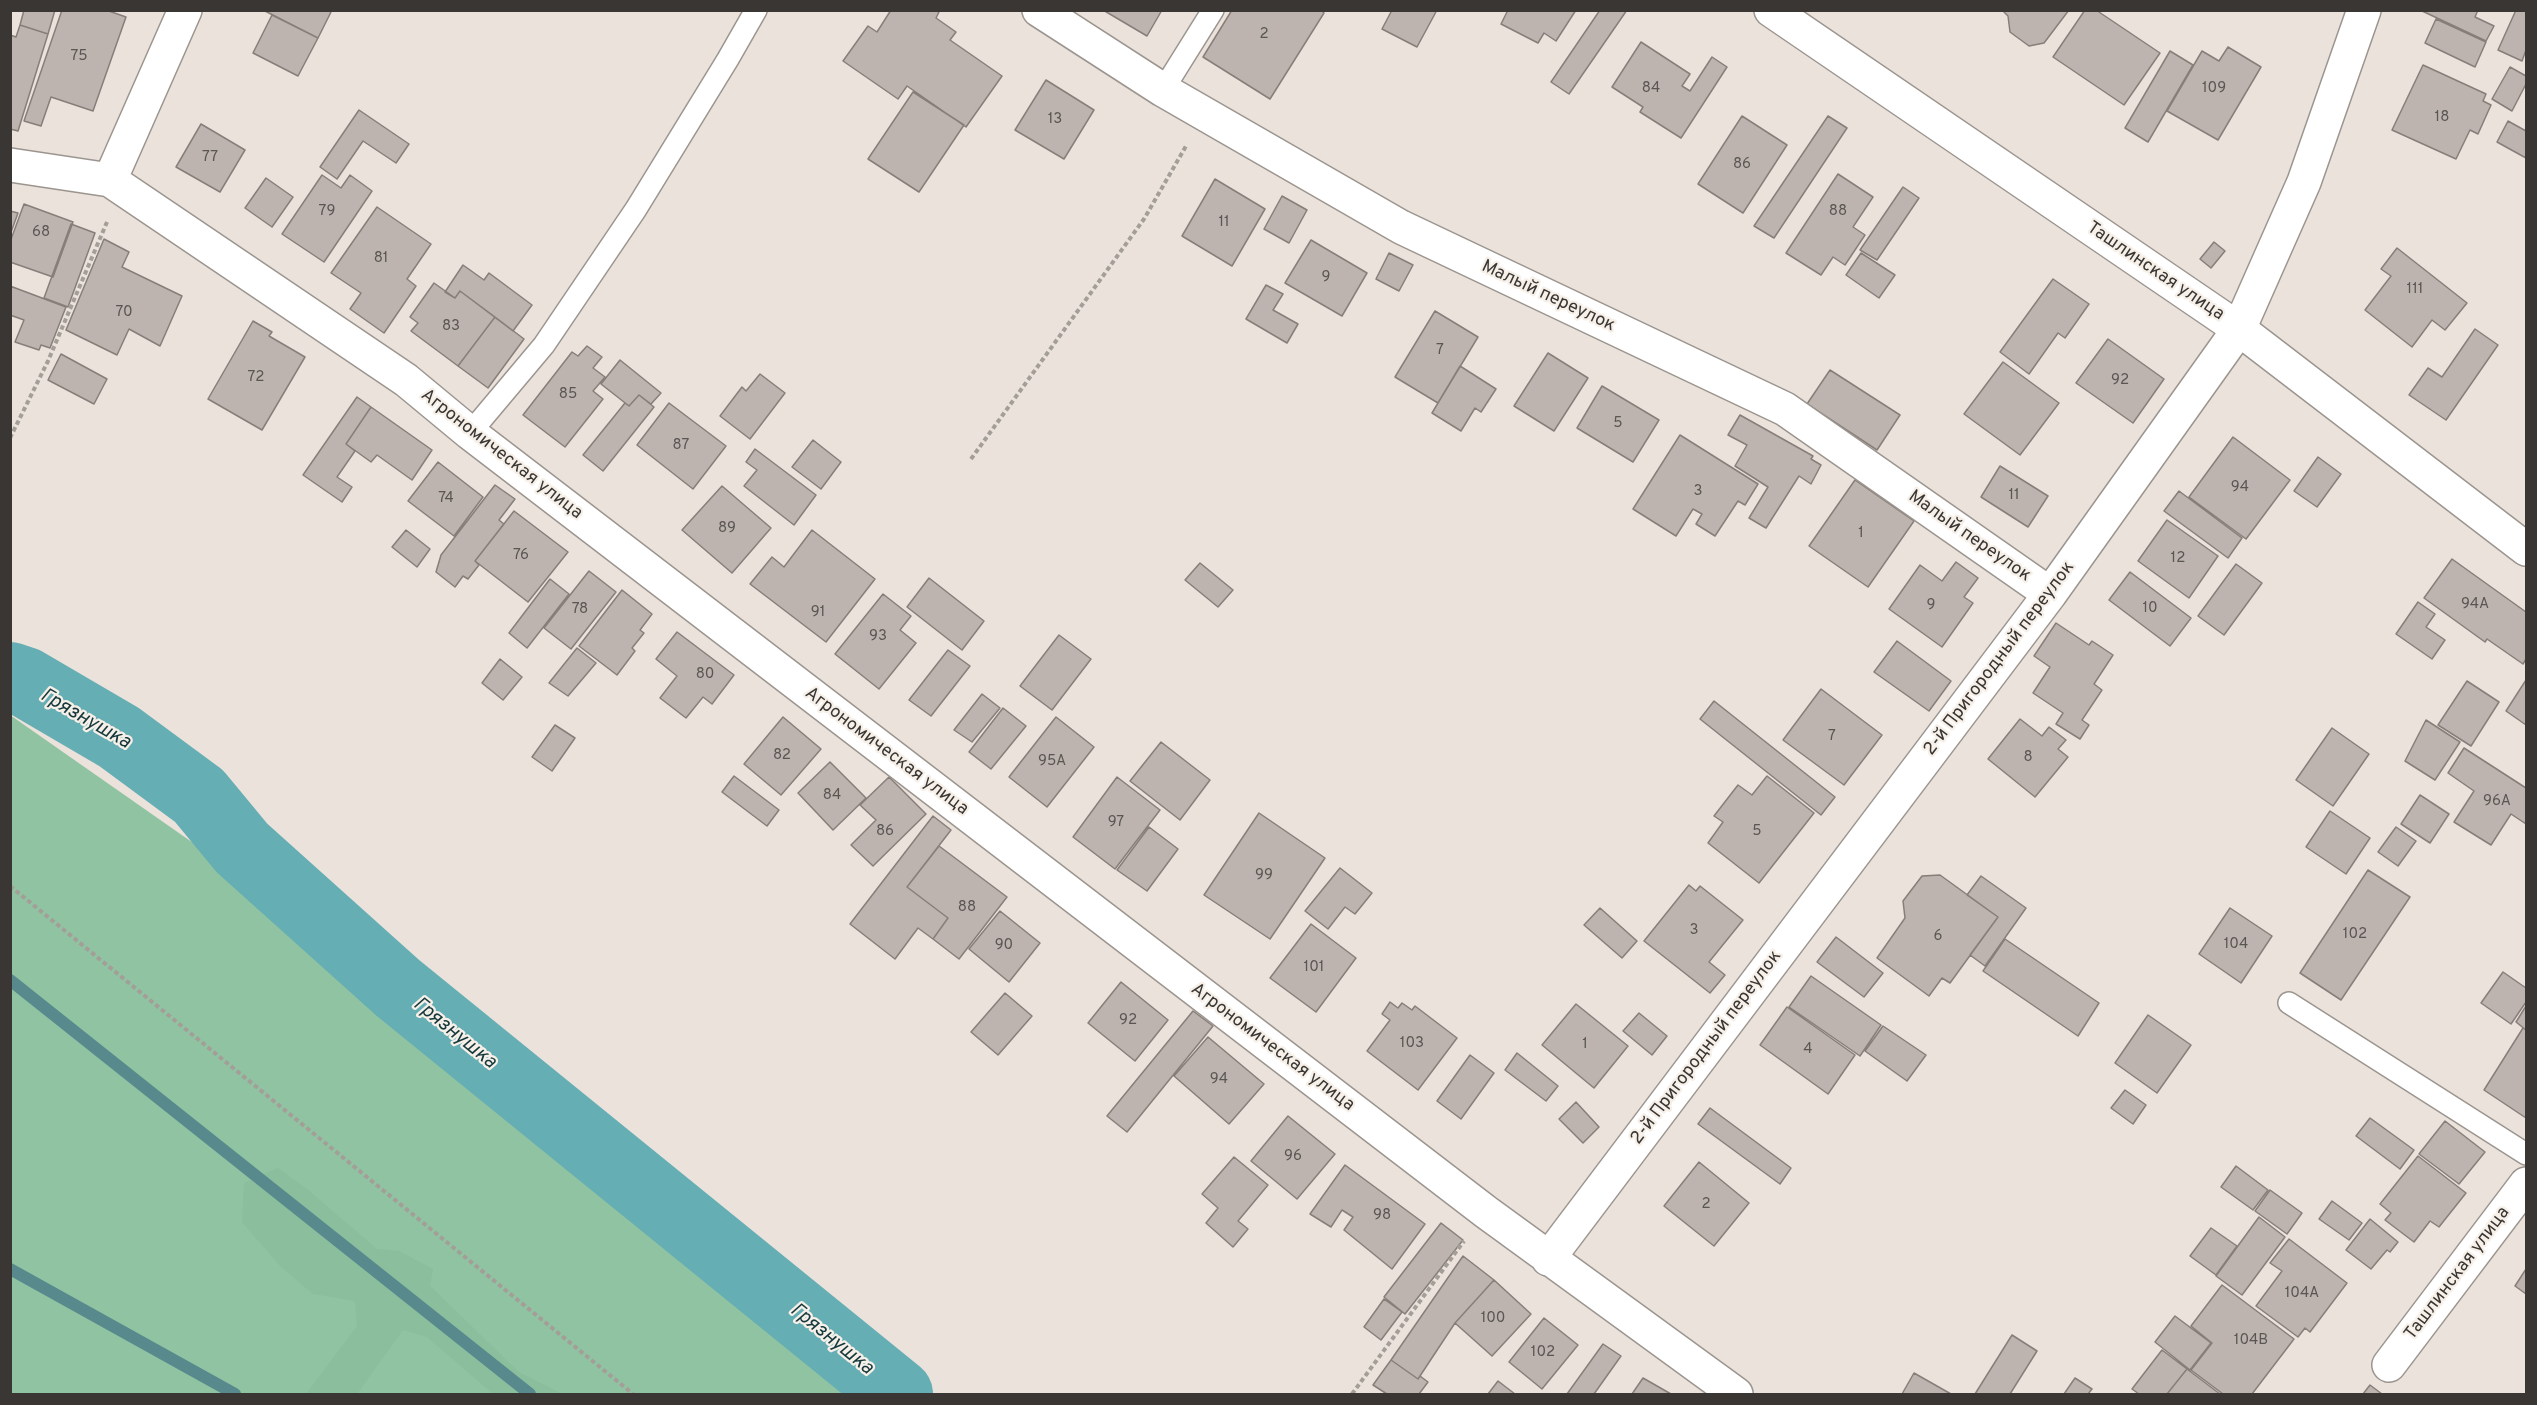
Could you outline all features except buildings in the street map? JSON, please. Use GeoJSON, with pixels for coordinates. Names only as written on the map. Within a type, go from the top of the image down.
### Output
{"type":"FeatureCollection","features":[{"type":"Feature","properties":{"kind":"street"},"geometry":{"type":"LineString","coordinates":[[116,184],[184,10]]}},
{"type":"Feature","properties":{"kind":"street","name":"Малый переулок"},"geometry":{"type":"LineString","coordinates":[[1039,10],[1163,90],[1401,227],[1785,409],[2050,594]]}},
{"type":"Feature","properties":{"kind":"street","name":"Ташлинская улица"},"geometry":{"type":"LineString","coordinates":[[1771,10],[2239,329],[2526,549]]}},
{"type":"Feature","properties":{"kind":"street","name":"2-й Пригородный переулок"},"geometry":{"type":"LineString","coordinates":[[1548,1259],[2050,594],[2239,329],[2304,182],[2364,10]]}},
{"type":"Feature","properties":{"kind":"street","name":"Агрономическая улица"},"geometry":{"type":"LineString","coordinates":[[10,165],[116,184],[406,380],[470,434],[1486,1212],[1736,1395]]}},
{"type":"Feature","properties":{"kind":"street","name":"Ташлинская улица"},"geometry":{"type":"LineString","coordinates":[[2389,1365],[2526,1184]]}},
{"type":"Feature","properties":{"kind":"lane"},"geometry":{"type":"LineString","coordinates":[[470,434],[544,345],[571,306],[636,209],[756,10]]}},
{"type":"Feature","properties":{"kind":"lane"},"geometry":{"type":"LineString","coordinates":[[1163,90],[1213,10]]}},
{"type":"Feature","properties":{"kind":"lane"},"geometry":{"type":"LineString","coordinates":[[2289,1003],[2526,1154]]}},
{"type":"Feature","properties":{"kind":"path"},"geometry":{"type":"LineString","coordinates":[[972,459],[1144,219],[1191,138]]}},
{"type":"Feature","properties":{"kind":"path"},"geometry":{"type":"LineString","coordinates":[[10,438],[48,361],[116,184]]}},
{"type":"Feature","properties":{"kind":"path"},"geometry":{"type":"LineString","coordinates":[[10,886],[633,1395]]}},
{"type":"Feature","properties":{"kind":"path"},"geometry":{"type":"LineString","coordinates":[[1352,1395],[1486,1212]]}},
{"type":"Feature","properties":{"kind":"green space"},"geometry":{"type":"Polygon","coordinates":[[[10,715],[229,868],[847,1394],[11,1394],[10,715]]]}},
{"type":"Feature","properties":{"kind":"green space"},"geometry":{"type":"Polygon","coordinates":[[[278,1168],[307,1189],[377,1249],[399,1251],[433,1269],[430,1286],[519,1372],[563,1394],[493,1394],[427,1337],[403,1330],[357,1394],[306,1394],[357,1326],[355,1301],[313,1294],[281,1267],[242,1222],[244,1183],[278,1168]]]}},
{"type":"Feature","properties":{"kind":"waterway","name":"Грязнушка"},"geometry":{"type":"LineString","coordinates":[[10,677],[25,682],[119,737],[199,796],[242,848],[398,988],[898,1394]]}},
{"type":"Feature","properties":{"kind":"waterway"},"geometry":{"type":"LineString","coordinates":[[10,980],[530,1394]]}},
{"type":"Feature","properties":{"kind":"waterway"},"geometry":{"type":"LineString","coordinates":[[10,1269],[235,1394]]}}]}
